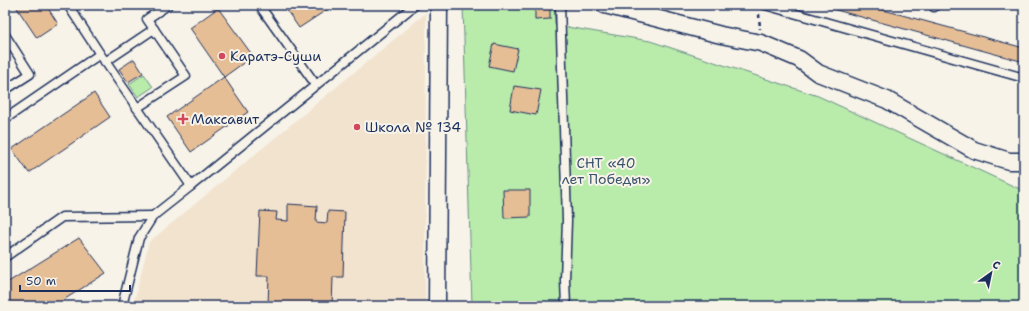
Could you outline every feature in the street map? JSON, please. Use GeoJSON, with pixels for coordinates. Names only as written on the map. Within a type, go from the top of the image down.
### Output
{"type":"FeatureCollection","features":[{"type":"Feature","properties":{"kind":"street"},"geometry":{"type":"LineString","coordinates":[[438,306],[439,5]]}},
{"type":"Feature","properties":{"kind":"street"},"geometry":{"type":"LineString","coordinates":[[606,5],[721,36],[760,43],[799,59],[818,73],[887,100],[974,150],[1009,161],[1024,161]]}},
{"type":"Feature","properties":{"kind":"lane"},"geometry":{"type":"LineString","coordinates":[[68,5],[105,62],[191,186]]}},
{"type":"Feature","properties":{"kind":"lane"},"geometry":{"type":"LineString","coordinates":[[137,108],[186,76],[147,19],[168,5]]}},
{"type":"Feature","properties":{"kind":"lane"},"geometry":{"type":"LineString","coordinates":[[263,5],[262,10],[316,85]]}},
{"type":"Feature","properties":{"kind":"lane"},"geometry":{"type":"LineString","coordinates":[[122,306],[139,238],[153,216],[415,5]]}},
{"type":"Feature","properties":{"kind":"lane"},"geometry":{"type":"LineString","coordinates":[[560,5],[567,220],[565,280],[566,306]]}},
{"type":"Feature","properties":{"kind":"lane"},"geometry":{"type":"LineString","coordinates":[[765,5],[1024,78]]}},
{"type":"Feature","properties":{"kind":"lane"},"geometry":{"type":"LineString","coordinates":[[105,62],[154,29]]}},
{"type":"Feature","properties":{"kind":"lane"},"geometry":{"type":"LineString","coordinates":[[5,35],[30,74],[5,90]]}},
{"type":"Feature","properties":{"kind":"lane"},"geometry":{"type":"LineString","coordinates":[[5,117],[8,117],[100,54]]}},
{"type":"Feature","properties":{"kind":"lane"},"geometry":{"type":"LineString","coordinates":[[5,257],[62,217],[153,216]]}},
{"type":"Feature","properties":{"kind":"path"},"geometry":{"type":"LineString","coordinates":[[934,6],[986,5]]}},
{"type":"Feature","properties":{"kind":"path"},"geometry":{"type":"LineString","coordinates":[[759,13],[760,43]]}},
{"type":"Feature","properties":{"kind":"shaded area","name":"Школа № 134"},"geometry":{"type":"Polygon","coordinates":[[[426,13],[425,306],[133,306],[149,242],[426,13]]]}},
{"type":"Feature","properties":{"kind":"green space","name":"СНТ «40 лет Победы»"},"geometry":{"type":"Polygon","coordinates":[[[463,5],[554,5],[555,25],[650,41],[818,96],[1024,191],[1024,306],[472,306],[463,5]]]}},
{"type":"Feature","properties":{"kind":"green space"},"geometry":{"type":"Polygon","coordinates":[[[144,74],[153,87],[138,97],[129,84],[144,74]]]}},
{"type":"Feature","properties":{"kind":"building"},"geometry":{"type":"Polygon","coordinates":[[[15,5],[46,5],[58,24],[37,38],[15,5]]]}},
{"type":"Feature","properties":{"kind":"building"},"geometry":{"type":"Polygon","coordinates":[[[283,5],[334,5],[299,28],[283,5]]]}},
{"type":"Feature","properties":{"kind":"building"},"geometry":{"type":"Polygon","coordinates":[[[535,5],[550,5],[550,19],[535,20],[535,5]]]}},
{"type":"Feature","properties":{"kind":"building"},"geometry":{"type":"Polygon","coordinates":[[[818,5],[865,5],[1024,48],[1024,62],[818,5]]]}},
{"type":"Feature","properties":{"kind":"building"},"geometry":{"type":"Polygon","coordinates":[[[218,8],[253,56],[224,77],[190,28],[218,8]]]}},
{"type":"Feature","properties":{"kind":"building"},"geometry":{"type":"Polygon","coordinates":[[[494,44],[518,49],[513,71],[489,66],[494,44]]]}},
{"type":"Feature","properties":{"kind":"building"},"geometry":{"type":"Polygon","coordinates":[[[134,59],[143,73],[128,82],[119,69],[134,59]]]}},
{"type":"Feature","properties":{"kind":"building"},"geometry":{"type":"Polygon","coordinates":[[[224,77],[248,112],[191,152],[167,117],[224,77]]]}},
{"type":"Feature","properties":{"kind":"building"},"geometry":{"type":"Polygon","coordinates":[[[514,86],[541,90],[536,115],[510,110],[514,86]]]}},
{"type":"Feature","properties":{"kind":"building"},"geometry":{"type":"Polygon","coordinates":[[[94,93],[110,117],[29,173],[12,149],[94,93]]]}},
{"type":"Feature","properties":{"kind":"building"},"geometry":{"type":"Polygon","coordinates":[[[503,190],[530,190],[530,217],[504,218],[503,190]]]}},
{"type":"Feature","properties":{"kind":"building"},"geometry":{"type":"Polygon","coordinates":[[[288,204],[317,206],[316,222],[327,223],[328,211],[345,212],[343,277],[333,277],[332,306],[268,306],[269,276],[257,276],[260,211],[277,212],[276,220],[288,221],[288,204]]]}},
{"type":"Feature","properties":{"kind":"building"},"geometry":{"type":"Polygon","coordinates":[[[79,238],[106,273],[54,306],[5,306],[5,284],[79,238]]]}},
{"type":"Feature","properties":{"kind":"place","name":"Каратэ-Суши"},"geometry":{"type":"Point","coordinates":[222,56]}},
{"type":"Feature","properties":{"kind":"place","name":"Максавит"},"geometry":{"type":"Point","coordinates":[183,119]}},
{"type":"Feature","properties":{"kind":"place","name":"Школа № 134"},"geometry":{"type":"Point","coordinates":[357,127]}}]}
